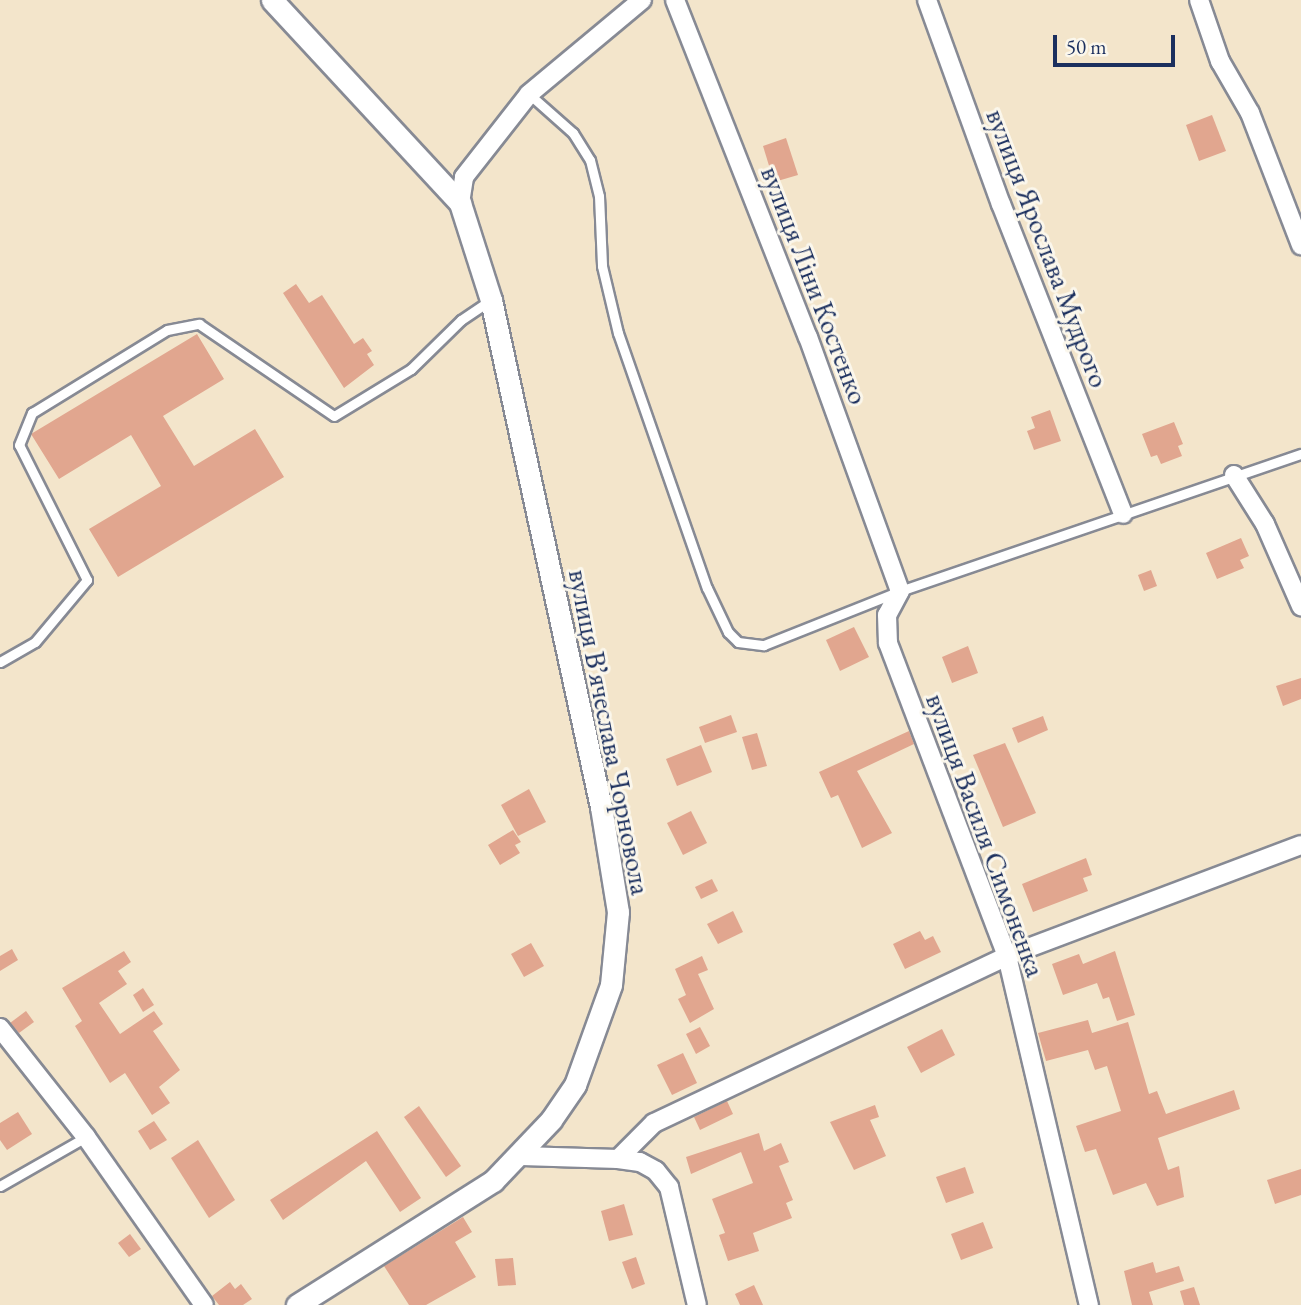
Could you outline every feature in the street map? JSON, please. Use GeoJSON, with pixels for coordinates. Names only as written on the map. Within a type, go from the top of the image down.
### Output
{"type":"FeatureCollection","features":[{"type":"Feature","properties":{"kind":"street"},"geometry":{"type":"LineString","coordinates":[[272,0],[460,203]]}},
{"type":"Feature","properties":{"kind":"street"},"geometry":{"type":"LineString","coordinates":[[460,203],[464,177],[529,94],[642,0]]}},
{"type":"Feature","properties":{"kind":"street","name":"вулиця Ліни Костенко"},"geometry":{"type":"LineString","coordinates":[[676,0],[808,337],[900,591]]}},
{"type":"Feature","properties":{"kind":"street","name":"вулиця Ярослава Мудрого"},"geometry":{"type":"LineString","coordinates":[[927,0],[1001,204],[1123,514]]}},
{"type":"Feature","properties":{"kind":"street"},"geometry":{"type":"LineString","coordinates":[[1199,0],[1220,61],[1250,113],[1301,245]]}},
{"type":"Feature","properties":{"kind":"street","name":"вулиця Вʼячеслава Чорновола"},"geometry":{"type":"LineString","coordinates":[[297,1305],[493,1181],[522,1156],[575,1084],[611,985],[618,912],[601,807],[491,300],[460,203]]}},
{"type":"Feature","properties":{"kind":"street"},"geometry":{"type":"LineString","coordinates":[[1234,475],[1265,524],[1301,606]]}},
{"type":"Feature","properties":{"kind":"street","name":"вулиця Василя Симоненка"},"geometry":{"type":"LineString","coordinates":[[900,591],[887,615],[888,643],[1007,957],[1090,1305]]}},
{"type":"Feature","properties":{"kind":"street"},"geometry":{"type":"LineString","coordinates":[[618,1159],[654,1123],[1007,957],[1301,845]]}},
{"type":"Feature","properties":{"kind":"street"},"geometry":{"type":"LineString","coordinates":[[0,1028],[86,1138],[204,1305]]}},
{"type":"Feature","properties":{"kind":"street"},"geometry":{"type":"LineString","coordinates":[[522,1156],[640,1162],[669,1187],[697,1305]]}},
{"type":"Feature","properties":{"kind":"lane"},"geometry":{"type":"LineString","coordinates":[[529,94],[573,133],[590,160],[598,196],[602,266],[618,333],[706,588],[728,632],[738,642],[764,645],[900,591],[1301,454]]}},
{"type":"Feature","properties":{"kind":"lane"},"geometry":{"type":"LineString","coordinates":[[0,662],[35,642],[87,580],[19,445],[32,413],[167,330],[199,324],[334,416],[411,369],[461,320],[491,300]]}},
{"type":"Feature","properties":{"kind":"lane"},"geometry":{"type":"LineString","coordinates":[[0,1186],[86,1138]]}},
{"type":"Feature","properties":{"kind":"building"},"geometry":{"type":"Polygon","coordinates":[[[1212,115],[1226,151],[1199,161],[1186,125],[1212,115]]]}},
{"type":"Feature","properties":{"kind":"building"},"geometry":{"type":"Polygon","coordinates":[[[786,138],[798,175],[774,182],[763,146],[786,138]]]}},
{"type":"Feature","properties":{"kind":"building"},"geometry":{"type":"Polygon","coordinates":[[[296,284],[309,303],[322,295],[354,344],[363,338],[372,351],[367,354],[374,365],[344,388],[283,293],[296,284]]]}},
{"type":"Feature","properties":{"kind":"building"},"geometry":{"type":"Polygon","coordinates":[[[197,334],[224,379],[163,416],[194,466],[255,429],[284,477],[118,577],[89,529],[161,486],[131,435],[59,479],[31,434],[197,334]]]}},
{"type":"Feature","properties":{"kind":"building"},"geometry":{"type":"Polygon","coordinates":[[[1050,410],[1061,441],[1034,450],[1027,431],[1035,428],[1031,417],[1050,410]]]}},
{"type":"Feature","properties":{"kind":"building"},"geometry":{"type":"Polygon","coordinates":[[[1174,422],[1183,444],[1178,446],[1182,456],[1161,464],[1157,455],[1151,457],[1142,434],[1174,422]]]}},
{"type":"Feature","properties":{"kind":"building"},"geometry":{"type":"Polygon","coordinates":[[[1241,538],[1249,556],[1240,560],[1244,568],[1217,579],[1206,553],[1241,538]]]}},
{"type":"Feature","properties":{"kind":"building"},"geometry":{"type":"Polygon","coordinates":[[[1151,570],[1157,586],[1144,591],[1138,575],[1151,570]]]}},
{"type":"Feature","properties":{"kind":"building"},"geometry":{"type":"Polygon","coordinates":[[[854,627],[869,657],[840,671],[826,640],[854,627]]]}},
{"type":"Feature","properties":{"kind":"building"},"geometry":{"type":"Polygon","coordinates":[[[968,646],[978,673],[952,683],[942,657],[968,646]]]}},
{"type":"Feature","properties":{"kind":"building"},"geometry":{"type":"Polygon","coordinates":[[[1301,678],[1301,699],[1283,706],[1276,686],[1301,678]]]}},
{"type":"Feature","properties":{"kind":"building"},"geometry":{"type":"Polygon","coordinates":[[[731,715],[737,732],[705,743],[699,727],[731,715]]]}},
{"type":"Feature","properties":{"kind":"building"},"geometry":{"type":"Polygon","coordinates":[[[1043,716],[1048,730],[1018,743],[1012,728],[1043,716]]]}},
{"type":"Feature","properties":{"kind":"building"},"geometry":{"type":"Polygon","coordinates":[[[909,731],[914,744],[857,771],[892,833],[862,848],[838,795],[831,798],[819,772],[909,731]]]}},
{"type":"Feature","properties":{"kind":"building"},"geometry":{"type":"Polygon","coordinates":[[[757,733],[767,766],[752,770],[742,737],[757,733]]]}},
{"type":"Feature","properties":{"kind":"building"},"geometry":{"type":"Polygon","coordinates":[[[1005,743],[1036,813],[1003,827],[973,755],[1005,743]]]}},
{"type":"Feature","properties":{"kind":"building"},"geometry":{"type":"Polygon","coordinates":[[[701,745],[712,772],[677,786],[666,759],[701,745]]]}},
{"type":"Feature","properties":{"kind":"building"},"geometry":{"type":"Polygon","coordinates":[[[529,789],[546,822],[518,836],[501,805],[529,789]]]}},
{"type":"Feature","properties":{"kind":"building"},"geometry":{"type":"Polygon","coordinates":[[[691,811],[707,843],[683,855],[667,823],[691,811]]]}},
{"type":"Feature","properties":{"kind":"building"},"geometry":{"type":"Polygon","coordinates":[[[513,830],[521,842],[515,845],[520,853],[500,865],[488,845],[513,830]]]}},
{"type":"Feature","properties":{"kind":"building"},"geometry":{"type":"Polygon","coordinates":[[[1086,858],[1092,875],[1083,878],[1088,891],[1033,912],[1022,884],[1086,858]]]}},
{"type":"Feature","properties":{"kind":"building"},"geometry":{"type":"Polygon","coordinates":[[[712,879],[718,891],[701,899],[695,887],[712,879]]]}},
{"type":"Feature","properties":{"kind":"building"},"geometry":{"type":"Polygon","coordinates":[[[733,911],[743,932],[718,944],[707,924],[733,911]]]}},
{"type":"Feature","properties":{"kind":"building"},"geometry":{"type":"Polygon","coordinates":[[[920,931],[925,940],[933,936],[941,952],[905,969],[893,944],[920,931]]]}},
{"type":"Feature","properties":{"kind":"building"},"geometry":{"type":"Polygon","coordinates":[[[531,943],[544,966],[524,977],[511,954],[531,943]]]}},
{"type":"Feature","properties":{"kind":"building"},"geometry":{"type":"Polygon","coordinates":[[[12,949],[18,960],[0,971],[0,956],[12,949]]]}},
{"type":"Feature","properties":{"kind":"building"},"geometry":{"type":"Polygon","coordinates":[[[124,951],[131,962],[118,971],[127,984],[99,1003],[120,1034],[154,1011],[163,1024],[153,1031],[180,1070],[159,1087],[170,1103],[152,1115],[125,1073],[110,1083],[75,1026],[82,1021],[62,988],[124,951]]]}},
{"type":"Feature","properties":{"kind":"building"},"geometry":{"type":"Polygon","coordinates":[[[1115,951],[1135,1015],[1117,1021],[1109,997],[1103,999],[1097,983],[1063,995],[1052,964],[1079,954],[1083,964],[1115,951]]]}},
{"type":"Feature","properties":{"kind":"building"},"geometry":{"type":"Polygon","coordinates":[[[702,956],[708,970],[698,974],[714,1009],[690,1023],[678,999],[686,995],[675,969],[702,956]]]}},
{"type":"Feature","properties":{"kind":"building"},"geometry":{"type":"Polygon","coordinates":[[[143,988],[154,1005],[143,1012],[133,995],[143,988]]]}},
{"type":"Feature","properties":{"kind":"building"},"geometry":{"type":"Polygon","coordinates":[[[26,1011],[34,1022],[19,1033],[10,1023],[26,1011]]]}},
{"type":"Feature","properties":{"kind":"building"},"geometry":{"type":"Polygon","coordinates":[[[1088,1020],[1092,1033],[1128,1022],[1149,1094],[1157,1091],[1166,1114],[1234,1090],[1240,1109],[1158,1138],[1168,1170],[1179,1166],[1184,1197],[1157,1206],[1146,1183],[1113,1195],[1096,1149],[1085,1152],[1076,1126],[1121,1111],[1107,1066],[1095,1070],[1088,1050],[1046,1061],[1038,1033],[1088,1020]]]}},
{"type":"Feature","properties":{"kind":"building"},"geometry":{"type":"Polygon","coordinates":[[[700,1027],[710,1046],[696,1054],[686,1034],[700,1027]]]}},
{"type":"Feature","properties":{"kind":"building"},"geometry":{"type":"Polygon","coordinates":[[[942,1029],[955,1055],[921,1073],[907,1047],[942,1029]]]}},
{"type":"Feature","properties":{"kind":"building"},"geometry":{"type":"Polygon","coordinates":[[[683,1053],[697,1083],[672,1095],[657,1065],[683,1053]]]}},
{"type":"Feature","properties":{"kind":"building"},"geometry":{"type":"Polygon","coordinates":[[[727,1101],[733,1114],[700,1130],[694,1117],[727,1101]]]}},
{"type":"Feature","properties":{"kind":"building"},"geometry":{"type":"Polygon","coordinates":[[[875,1105],[879,1117],[870,1120],[886,1156],[854,1170],[830,1122],[875,1105]]]}},
{"type":"Feature","properties":{"kind":"building"},"geometry":{"type":"Polygon","coordinates":[[[419,1106],[461,1166],[446,1177],[404,1117],[419,1106]]]}},
{"type":"Feature","properties":{"kind":"building"},"geometry":{"type":"Polygon","coordinates":[[[18,1112],[32,1134],[7,1150],[0,1140],[0,1123],[18,1112]]]}},
{"type":"Feature","properties":{"kind":"building"},"geometry":{"type":"Polygon","coordinates":[[[154,1121],[167,1140],[150,1150],[138,1131],[154,1121]]]}},
{"type":"Feature","properties":{"kind":"building"},"geometry":{"type":"Polygon","coordinates":[[[377,1131],[421,1198],[400,1212],[366,1161],[283,1220],[270,1200],[377,1131]]]}},
{"type":"Feature","properties":{"kind":"building"},"geometry":{"type":"Polygon","coordinates":[[[759,1133],[764,1151],[781,1143],[789,1162],[779,1166],[793,1200],[786,1203],[792,1218],[753,1233],[759,1251],[728,1261],[719,1235],[725,1233],[712,1199],[753,1183],[741,1152],[691,1174],[686,1157],[759,1133]]]}},
{"type":"Feature","properties":{"kind":"building"},"geometry":{"type":"Polygon","coordinates":[[[198,1140],[235,1200],[209,1218],[171,1158],[198,1140]]]}},
{"type":"Feature","properties":{"kind":"building"},"geometry":{"type":"Polygon","coordinates":[[[965,1167],[974,1193],[946,1203],[936,1177],[965,1167]]]}},
{"type":"Feature","properties":{"kind":"building"},"geometry":{"type":"Polygon","coordinates":[[[1301,1169],[1301,1195],[1275,1204],[1267,1180],[1301,1169]]]}},
{"type":"Feature","properties":{"kind":"building"},"geometry":{"type":"Polygon","coordinates":[[[624,1204],[633,1235],[609,1241],[601,1211],[624,1204]]]}},
{"type":"Feature","properties":{"kind":"building"},"geometry":{"type":"Polygon","coordinates":[[[463,1217],[472,1232],[455,1242],[476,1277],[426,1305],[409,1305],[384,1266],[463,1217]]]}},
{"type":"Feature","properties":{"kind":"building"},"geometry":{"type":"Polygon","coordinates":[[[983,1222],[993,1248],[961,1260],[951,1234],[983,1222]]]}},
{"type":"Feature","properties":{"kind":"building"},"geometry":{"type":"Polygon","coordinates":[[[130,1234],[141,1249],[129,1257],[118,1243],[130,1234]]]}},
{"type":"Feature","properties":{"kind":"building"},"geometry":{"type":"Polygon","coordinates":[[[636,1257],[645,1284],[632,1289],[622,1262],[636,1257]]]}},
{"type":"Feature","properties":{"kind":"building"},"geometry":{"type":"Polygon","coordinates":[[[513,1258],[516,1285],[498,1286],[495,1259],[513,1258]]]}},
{"type":"Feature","properties":{"kind":"building"},"geometry":{"type":"Polygon","coordinates":[[[1153,1262],[1156,1273],[1179,1266],[1184,1281],[1149,1292],[1153,1305],[1132,1305],[1124,1271],[1153,1262]]]}},
{"type":"Feature","properties":{"kind":"building"},"geometry":{"type":"Polygon","coordinates":[[[230,1282],[235,1289],[241,1284],[252,1299],[243,1305],[219,1305],[212,1296],[230,1282]]]}},
{"type":"Feature","properties":{"kind":"building"},"geometry":{"type":"Polygon","coordinates":[[[754,1285],[763,1305],[740,1305],[735,1294],[754,1285]]]}},
{"type":"Feature","properties":{"kind":"building"},"geometry":{"type":"Polygon","coordinates":[[[1194,1287],[1200,1305],[1184,1305],[1180,1291],[1194,1287]]]}}]}
